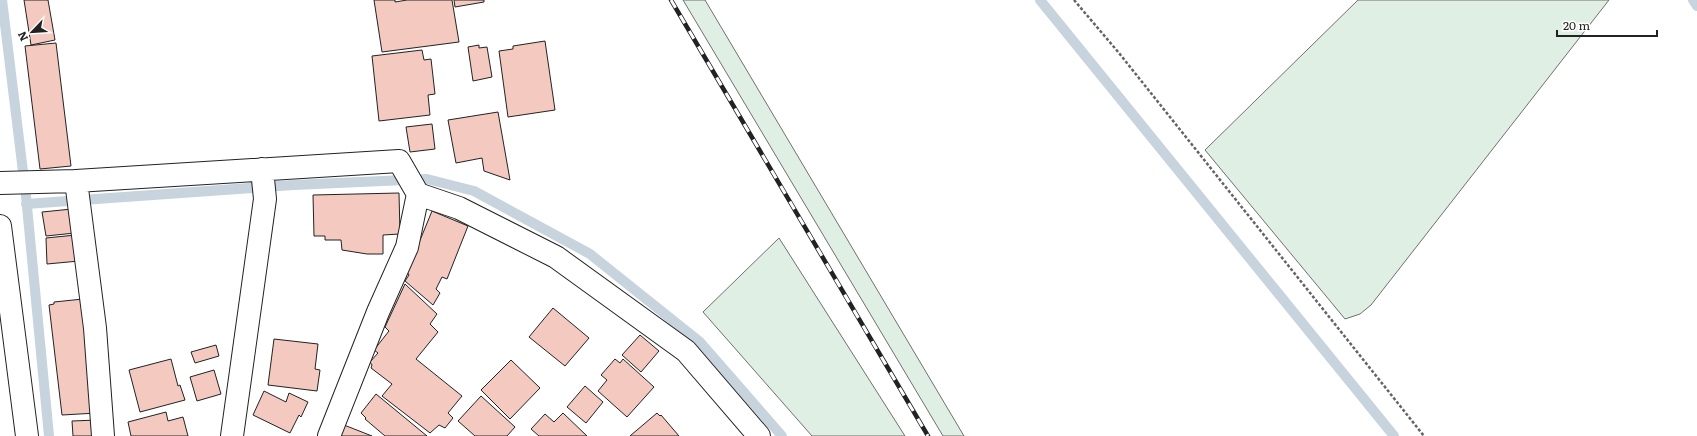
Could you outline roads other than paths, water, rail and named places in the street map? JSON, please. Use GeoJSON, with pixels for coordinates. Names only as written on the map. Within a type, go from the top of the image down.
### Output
{"type":"FeatureCollection","features":[{"type":"Feature","properties":{"kind":"street"},"geometry":{"type":"LineString","coordinates":[[5,182],[35,181],[78,193],[263,182],[398,161],[412,185],[556,256],[686,351],[759,436]]}},
{"type":"Feature","properties":{"kind":"street"},"geometry":{"type":"LineString","coordinates":[[232,436],[263,182]]}},
{"type":"Feature","properties":{"kind":"street"},"geometry":{"type":"LineString","coordinates":[[330,436],[378,312],[407,247],[412,185]]}},
{"type":"Feature","properties":{"kind":"street"},"geometry":{"type":"LineString","coordinates":[[78,193],[95,328],[103,436]]}},
{"type":"Feature","properties":{"kind":"street"},"geometry":{"type":"LineString","coordinates":[[0,226],[27,436]]}},
{"type":"Feature","properties":{"kind":"waterway"},"geometry":{"type":"LineString","coordinates":[[2,0],[26,196],[49,436]]}},
{"type":"Feature","properties":{"kind":"waterway"},"geometry":{"type":"LineString","coordinates":[[1040,0],[1394,436]]}},
{"type":"Feature","properties":{"kind":"waterway"},"geometry":{"type":"LineString","coordinates":[[1693,0],[1697,6]]}},
{"type":"Feature","properties":{"kind":"waterway"},"geometry":{"type":"LineString","coordinates":[[26,204],[293,185],[427,179],[474,191],[590,254],[700,342],[782,436]]}},
{"type":"Feature","properties":{"kind":"railway"},"geometry":{"type":"LineString","coordinates":[[671,0],[928,436]]}}]}
